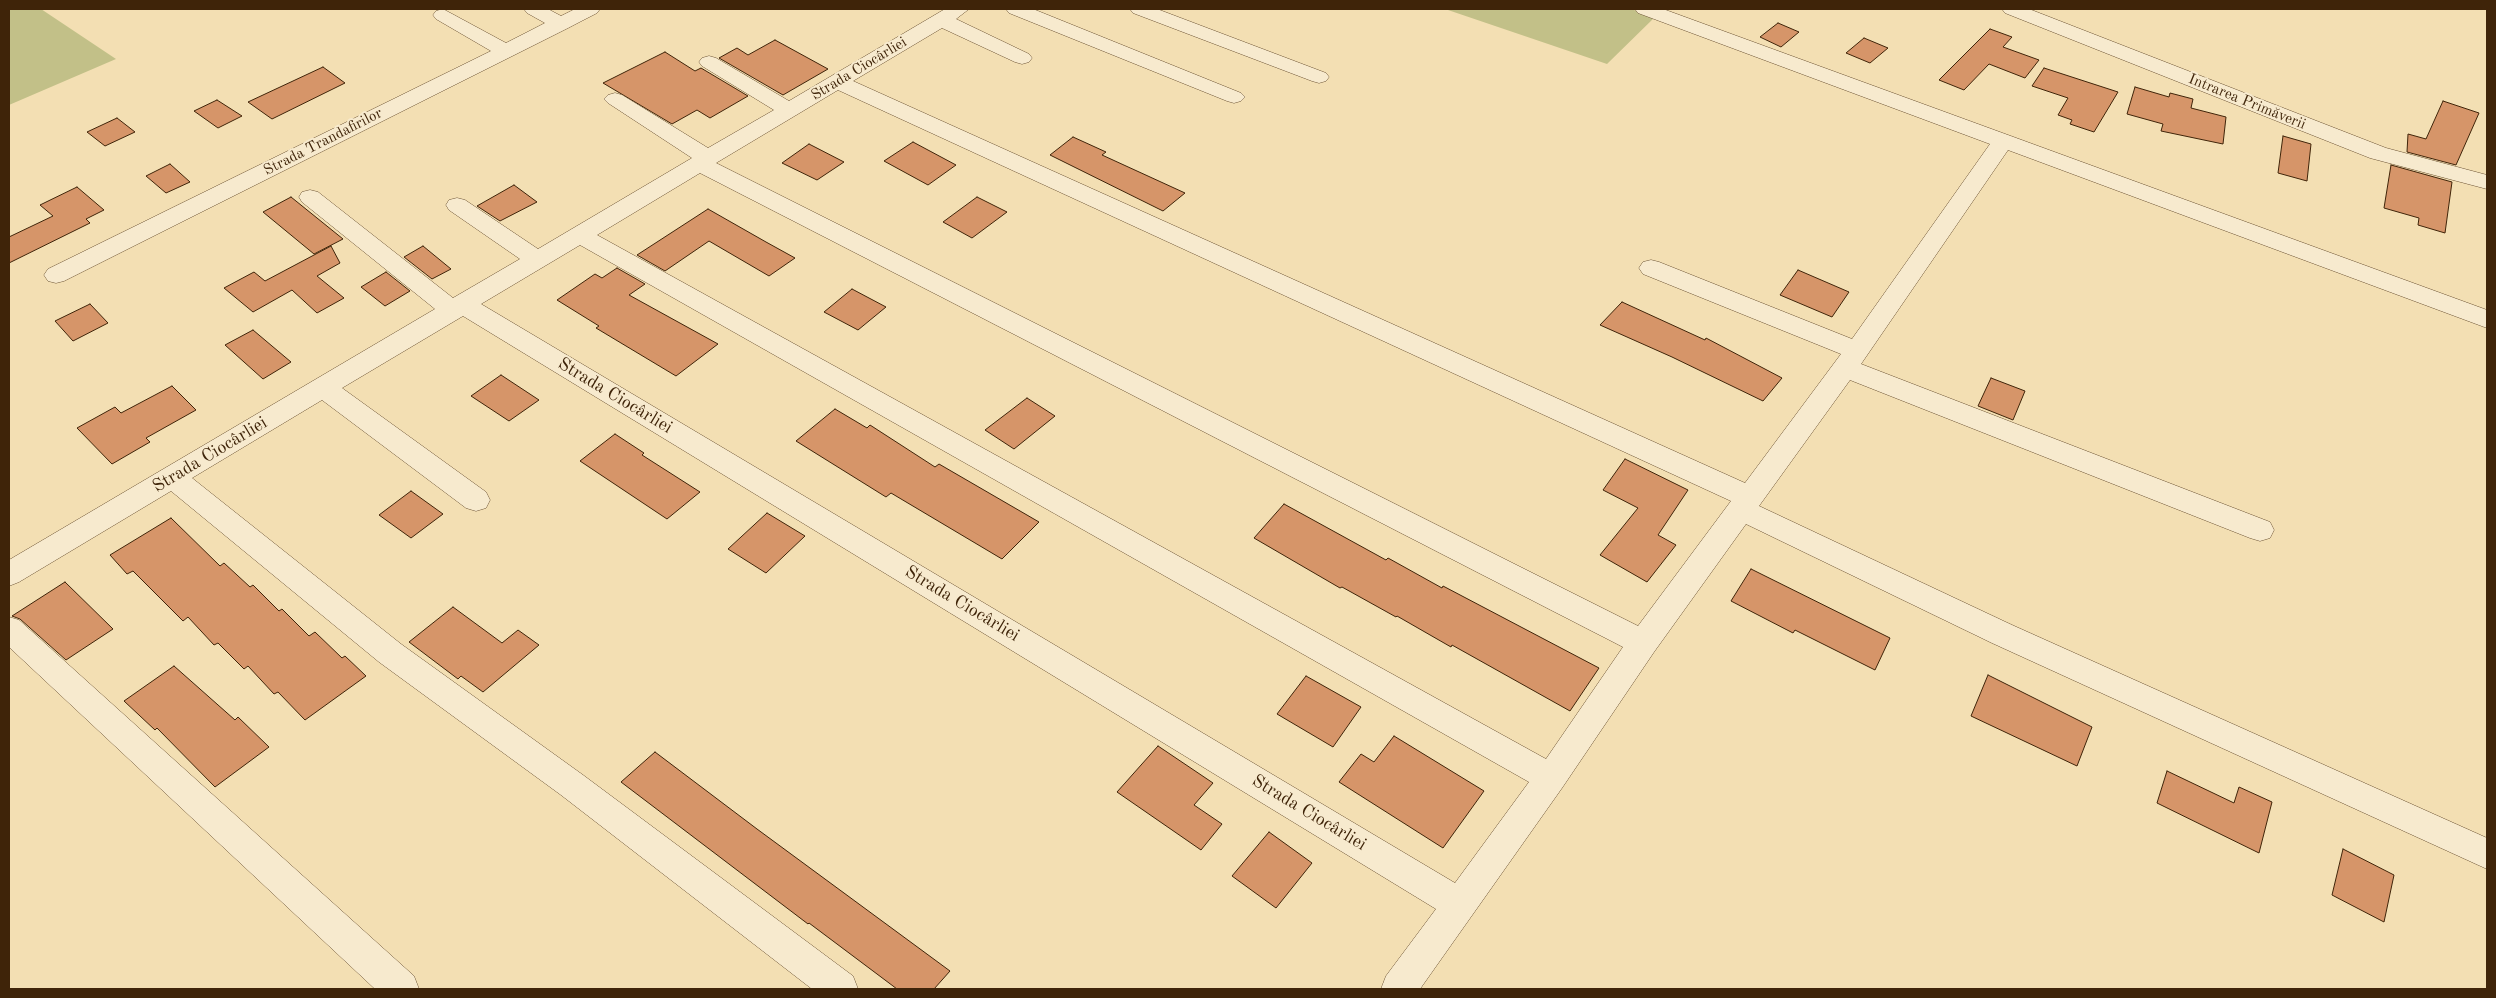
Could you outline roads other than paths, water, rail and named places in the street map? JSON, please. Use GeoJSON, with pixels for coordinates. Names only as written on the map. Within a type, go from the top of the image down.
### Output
{"type":"FeatureCollection","features":[{"type":"Feature","properties":{"kind":"street"},"geometry":{"type":"LineString","coordinates":[[534,9],[561,24]]}},
{"type":"Feature","properties":{"kind":"street","name":"Strada Trandafirilor"},"geometry":{"type":"LineString","coordinates":[[56,275],[590,9]]}},
{"type":"Feature","properties":{"kind":"street"},"geometry":{"type":"LineString","coordinates":[[1016,9],[1234,97]]}},
{"type":"Feature","properties":{"kind":"street"},"geometry":{"type":"LineString","coordinates":[[1140,9],[1319,77]]}},
{"type":"Feature","properties":{"kind":"street"},"geometry":{"type":"LineString","coordinates":[[1645,9],[2487,318]]}},
{"type":"Feature","properties":{"kind":"street","name":"Intrarea Primăverii"},"geometry":{"type":"LineString","coordinates":[[2012,9],[2370,150],[2487,182]]}},
{"type":"Feature","properties":{"kind":"street"},"geometry":{"type":"LineString","coordinates":[[950,14],[1022,58]]}},
{"type":"Feature","properties":{"kind":"street","name":"Strada Ciocârliei"},"geometry":{"type":"LineString","coordinates":[[9,574],[950,14]]}},
{"type":"Feature","properties":{"kind":"street"},"geometry":{"type":"LineString","coordinates":[[443,15],[506,51]]}},
{"type":"Feature","properties":{"kind":"street"},"geometry":{"type":"LineString","coordinates":[[709,62],[789,110]]}},
{"type":"Feature","properties":{"kind":"street"},"geometry":{"type":"LineString","coordinates":[[837,82],[1745,503],[2002,634],[2487,854]]}},
{"type":"Feature","properties":{"kind":"street"},"geometry":{"type":"LineString","coordinates":[[615,99],[703,160],[1643,644]]}},
{"type":"Feature","properties":{"kind":"street"},"geometry":{"type":"LineString","coordinates":[[1399,989],[1552,778],[1643,644],[1851,360],[2004,140]]}},
{"type":"Feature","properties":{"kind":"street"},"geometry":{"type":"LineString","coordinates":[[310,197],[457,307]]}},
{"type":"Feature","properties":{"kind":"street"},"geometry":{"type":"LineString","coordinates":[[457,205],[538,258]]}},
{"type":"Feature","properties":{"kind":"street"},"geometry":{"type":"LineString","coordinates":[[578,234],[1552,778]]}},
{"type":"Feature","properties":{"kind":"street"},"geometry":{"type":"LineString","coordinates":[[1652,268],[1851,360],[2260,530]]}},
{"type":"Feature","properties":{"kind":"street","name":"Strada Ciocârliei"},"geometry":{"type":"LineString","coordinates":[[457,307],[1461,905]]}},
{"type":"Feature","properties":{"kind":"street"},"geometry":{"type":"LineString","coordinates":[[323,387],[476,500]]}},
{"type":"Feature","properties":{"kind":"street"},"geometry":{"type":"LineString","coordinates":[[172,477],[390,653],[572,785],[840,989]]}},
{"type":"Feature","properties":{"kind":"street"},"geometry":{"type":"LineString","coordinates":[[9,629],[401,989]]}}]}
